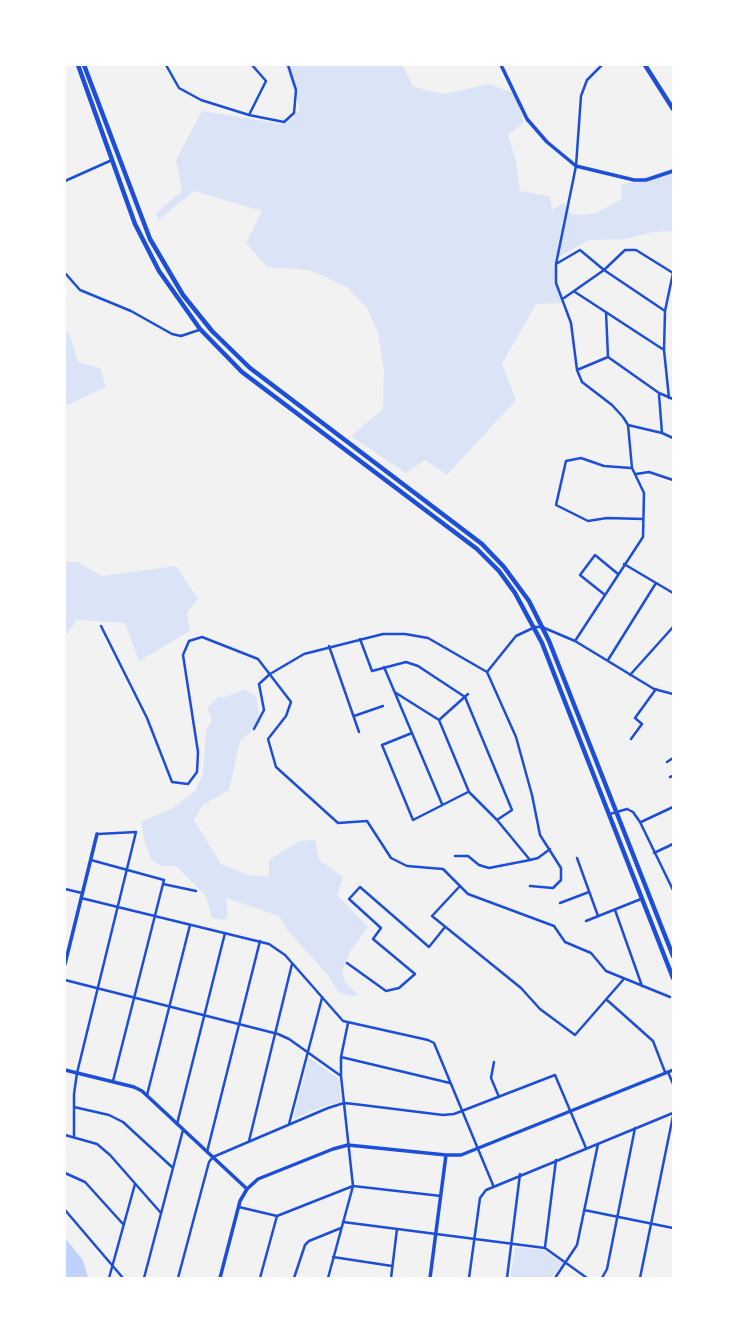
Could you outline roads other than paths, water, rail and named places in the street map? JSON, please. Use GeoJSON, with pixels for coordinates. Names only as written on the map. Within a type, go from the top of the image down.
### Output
{"type":"FeatureCollection","features":[{"type":"Feature","properties":{"kind":"main road"},"geometry":{"type":"LineString","coordinates":[[78,65],[135,224],[159,271],[200,329],[242,372],[477,549],[508,582],[535,627],[673,978]]}},
{"type":"Feature","properties":{"kind":"main road"},"geometry":{"type":"LineString","coordinates":[[85,65],[150,239],[183,295],[212,331],[250,368],[482,544],[521,589],[542,626],[673,956]]}},
{"type":"Feature","properties":{"kind":"main road"},"geometry":{"type":"LineString","coordinates":[[645,65],[673,109]]}},
{"type":"Feature","properties":{"kind":"street"},"geometry":{"type":"LineString","coordinates":[[166,65],[179,88],[201,100],[284,122],[294,113],[296,90],[288,65]]}},
{"type":"Feature","properties":{"kind":"street"},"geometry":{"type":"LineString","coordinates":[[250,115],[266,82],[252,65]]}},
{"type":"Feature","properties":{"kind":"street"},"geometry":{"type":"LineString","coordinates":[[501,65],[527,119],[547,142],[576,166],[634,180],[646,180],[673,171]]}},
{"type":"Feature","properties":{"kind":"street"},"geometry":{"type":"LineString","coordinates":[[575,641],[643,537],[644,494],[632,468],[628,425],[612,405],[582,382],[577,370],[571,323],[556,283],[556,264],[576,166],[581,96],[587,80],[602,65]]}},
{"type":"Feature","properties":{"kind":"street"},"geometry":{"type":"LineString","coordinates":[[65,181],[112,160]]}},
{"type":"Feature","properties":{"kind":"street"},"geometry":{"type":"LineString","coordinates":[[556,264],[580,250],[604,270],[665,311]]}},
{"type":"Feature","properties":{"kind":"street"},"geometry":{"type":"LineString","coordinates":[[563,298],[604,270],[625,250],[636,250],[673,273],[665,311],[664,350],[671,399]]}},
{"type":"Feature","properties":{"kind":"street"},"geometry":{"type":"LineString","coordinates":[[65,272],[80,290],[131,311],[172,334],[190,335],[200,329]]}},
{"type":"Feature","properties":{"kind":"street"},"geometry":{"type":"LineString","coordinates":[[575,292],[664,350]]}},
{"type":"Feature","properties":{"kind":"street"},"geometry":{"type":"LineString","coordinates":[[606,312],[608,357]]}},
{"type":"Feature","properties":{"kind":"street"},"geometry":{"type":"LineString","coordinates":[[577,370],[608,357]]}},
{"type":"Feature","properties":{"kind":"street"},"geometry":{"type":"LineString","coordinates":[[608,357],[671,399]]}},
{"type":"Feature","properties":{"kind":"street"},"geometry":{"type":"LineString","coordinates":[[659,393],[662,433]]}},
{"type":"Feature","properties":{"kind":"street"},"geometry":{"type":"LineString","coordinates":[[628,425],[673,438]]}},
{"type":"Feature","properties":{"kind":"street"},"geometry":{"type":"LineString","coordinates":[[632,468],[604,466],[581,458],[566,461],[556,505],[588,521],[643,519]]}},
{"type":"Feature","properties":{"kind":"street"},"geometry":{"type":"LineString","coordinates":[[635,474],[649,472],[673,480]]}},
{"type":"Feature","properties":{"kind":"street"},"geometry":{"type":"LineString","coordinates":[[605,595],[580,575],[595,555],[618,574]]}},
{"type":"Feature","properties":{"kind":"street"},"geometry":{"type":"LineString","coordinates":[[624,564],[673,593]]}},
{"type":"Feature","properties":{"kind":"street"},"geometry":{"type":"LineString","coordinates":[[607,661],[656,583]]}},
{"type":"Feature","properties":{"kind":"street"},"geometry":{"type":"LineString","coordinates":[[101,626],[147,718],[172,782],[188,784],[197,772],[198,752],[184,666],[184,648],[189,641],[202,637],[258,659],[291,702],[286,716],[268,739],[276,767],[338,822],[366,821],[391,858],[407,866],[440,867],[468,894],[554,926],[565,942],[592,953],[606,971],[670,997]]}},
{"type":"Feature","properties":{"kind":"street"},"geometry":{"type":"LineString","coordinates":[[487,672],[516,636],[542,626],[575,641],[656,690],[673,694]]}},
{"type":"Feature","properties":{"kind":"street"},"geometry":{"type":"LineString","coordinates":[[630,675],[673,627]]}},
{"type":"Feature","properties":{"kind":"street"},"geometry":{"type":"LineString","coordinates":[[254,729],[264,710],[259,684],[270,674],[304,654],[383,634],[428,638],[487,672],[516,737],[540,835],[561,868],[561,880],[553,888],[530,886]]}},
{"type":"Feature","properties":{"kind":"street"},"geometry":{"type":"LineString","coordinates":[[360,639],[372,671],[407,662],[466,696],[512,810],[497,820]]}},
{"type":"Feature","properties":{"kind":"street"},"geometry":{"type":"LineString","coordinates":[[329,646],[359,732]]}},
{"type":"Feature","properties":{"kind":"street"},"geometry":{"type":"LineString","coordinates":[[384,667],[442,804]]}},
{"type":"Feature","properties":{"kind":"street"},"geometry":{"type":"LineString","coordinates":[[631,739],[642,724],[635,718],[656,690]]}},
{"type":"Feature","properties":{"kind":"street"},"geometry":{"type":"LineString","coordinates":[[396,693],[439,720],[469,792],[497,820],[530,860]]}},
{"type":"Feature","properties":{"kind":"street"},"geometry":{"type":"LineString","coordinates":[[439,720],[466,696]]}},
{"type":"Feature","properties":{"kind":"street"},"geometry":{"type":"LineString","coordinates":[[354,716],[383,706]]}},
{"type":"Feature","properties":{"kind":"street"},"geometry":{"type":"LineString","coordinates":[[412,733],[382,745],[414,820],[469,792]]}},
{"type":"Feature","properties":{"kind":"street"},"geometry":{"type":"LineString","coordinates":[[667,762],[673,758]]}},
{"type":"Feature","properties":{"kind":"street"},"geometry":{"type":"LineString","coordinates":[[640,822],[673,807]]}},
{"type":"Feature","properties":{"kind":"street"},"geometry":{"type":"LineString","coordinates":[[609,815],[627,809],[633,812],[673,890]]}},
{"type":"Feature","properties":{"kind":"street"},"geometry":{"type":"LineString","coordinates":[[65,964],[97,834],[136,832],[77,1073],[74,1136]]}},
{"type":"Feature","properties":{"kind":"street"},"geometry":{"type":"LineString","coordinates":[[654,853],[673,844]]}},
{"type":"Feature","properties":{"kind":"street"},"geometry":{"type":"LineString","coordinates":[[455,856],[468,856],[489,868],[538,858],[550,849]]}},
{"type":"Feature","properties":{"kind":"street"},"geometry":{"type":"LineString","coordinates":[[577,858],[598,916]]}},
{"type":"Feature","properties":{"kind":"street"},"geometry":{"type":"LineString","coordinates":[[91,860],[164,880],[113,1081]]}},
{"type":"Feature","properties":{"kind":"street"},"geometry":{"type":"LineString","coordinates":[[163,884],[196,891]]}},
{"type":"Feature","properties":{"kind":"street"},"geometry":{"type":"LineString","coordinates":[[460,886],[432,916],[521,988],[540,1009],[575,1035],[623,980]]}},
{"type":"Feature","properties":{"kind":"street"},"geometry":{"type":"LineString","coordinates":[[348,962],[386,991],[399,988],[415,974],[373,939],[381,928],[349,899],[360,887],[429,947],[445,927]]}},
{"type":"Feature","properties":{"kind":"street"},"geometry":{"type":"LineString","coordinates":[[65,889],[118,907],[260,942],[279,950],[338,1016],[348,1023],[434,1043],[493,1185]]}},
{"type":"Feature","properties":{"kind":"street"},"geometry":{"type":"LineString","coordinates":[[560,903],[589,892]]}},
{"type":"Feature","properties":{"kind":"street"},"geometry":{"type":"LineString","coordinates":[[586,921],[642,899]]}},
{"type":"Feature","properties":{"kind":"street"},"geometry":{"type":"LineString","coordinates":[[615,910],[643,987]]}},
{"type":"Feature","properties":{"kind":"street"},"geometry":{"type":"LineString","coordinates":[[147,1096],[190,925]]}},
{"type":"Feature","properties":{"kind":"street"},"geometry":{"type":"LineString","coordinates":[[177,1124],[225,933]]}},
{"type":"Feature","properties":{"kind":"street"},"geometry":{"type":"LineString","coordinates":[[207,1152],[260,942]]}},
{"type":"Feature","properties":{"kind":"street"},"geometry":{"type":"LineString","coordinates":[[249,1141],[292,964]]}},
{"type":"Feature","properties":{"kind":"street"},"geometry":{"type":"LineString","coordinates":[[65,980],[275,1033],[289,1039],[341,1076]]}},
{"type":"Feature","properties":{"kind":"street"},"geometry":{"type":"LineString","coordinates":[[289,1124],[321,998]]}},
{"type":"Feature","properties":{"kind":"street"},"geometry":{"type":"LineString","coordinates":[[607,1000],[653,1041],[673,1084]]}},
{"type":"Feature","properties":{"kind":"street"},"geometry":{"type":"LineString","coordinates":[[328,1278],[353,1186],[341,1076],[341,1057],[348,1023]]}},
{"type":"Feature","properties":{"kind":"street"},"geometry":{"type":"LineString","coordinates":[[341,1057],[451,1084]]}},
{"type":"Feature","properties":{"kind":"street"},"geometry":{"type":"LineString","coordinates":[[494,1062],[491,1078],[499,1097]]}},
{"type":"Feature","properties":{"kind":"street"},"geometry":{"type":"LineString","coordinates":[[65,1070],[134,1087],[247,1189]]}},
{"type":"Feature","properties":{"kind":"street"},"geometry":{"type":"LineString","coordinates":[[220,1278],[238,1206],[247,1189],[258,1179],[348,1145],[461,1155],[669,1072]]}},
{"type":"Feature","properties":{"kind":"street"},"geometry":{"type":"LineString","coordinates":[[178,1278],[209,1162],[213,1157],[344,1103],[443,1115],[463,1112],[555,1075],[586,1148]]}},
{"type":"Feature","properties":{"kind":"street"},"geometry":{"type":"LineString","coordinates":[[74,1107],[109,1115],[123,1122],[173,1168]]}},
{"type":"Feature","properties":{"kind":"street"},"geometry":{"type":"LineString","coordinates":[[469,1278],[480,1198],[493,1185],[673,1115]]}},
{"type":"Feature","properties":{"kind":"street"},"geometry":{"type":"LineString","coordinates":[[640,1278],[673,1115]]}},
{"type":"Feature","properties":{"kind":"street"},"geometry":{"type":"LineString","coordinates":[[602,1278],[607,1269],[635,1128]]}},
{"type":"Feature","properties":{"kind":"street"},"geometry":{"type":"LineString","coordinates":[[144,1278],[183,1130]]}},
{"type":"Feature","properties":{"kind":"street"},"geometry":{"type":"LineString","coordinates":[[65,1135],[97,1144],[161,1213]]}},
{"type":"Feature","properties":{"kind":"street"},"geometry":{"type":"LineString","coordinates":[[555,1278],[577,1245],[598,1143]]}},
{"type":"Feature","properties":{"kind":"street"},"geometry":{"type":"LineString","coordinates":[[430,1278],[446,1155]]}},
{"type":"Feature","properties":{"kind":"street"},"geometry":{"type":"LineString","coordinates":[[545,1248],[556,1160]]}},
{"type":"Feature","properties":{"kind":"street"},"geometry":{"type":"LineString","coordinates":[[65,1172],[85,1182],[123,1224]]}},
{"type":"Feature","properties":{"kind":"street"},"geometry":{"type":"LineString","coordinates":[[507,1278],[520,1174]]}},
{"type":"Feature","properties":{"kind":"street"},"geometry":{"type":"LineString","coordinates":[[109,1278],[135,1184]]}},
{"type":"Feature","properties":{"kind":"street"},"geometry":{"type":"LineString","coordinates":[[238,1206],[277,1216],[353,1186],[441,1196]]}},
{"type":"Feature","properties":{"kind":"street"},"geometry":{"type":"LineString","coordinates":[[65,1210],[123,1278]]}},
{"type":"Feature","properties":{"kind":"street"},"geometry":{"type":"LineString","coordinates":[[584,1210],[673,1228]]}},
{"type":"Feature","properties":{"kind":"street"},"geometry":{"type":"LineString","coordinates":[[260,1278],[277,1216]]}},
{"type":"Feature","properties":{"kind":"street"},"geometry":{"type":"LineString","coordinates":[[343,1222],[545,1248],[587,1278]]}},
{"type":"Feature","properties":{"kind":"street"},"geometry":{"type":"LineString","coordinates":[[294,1278],[305,1245],[341,1228]]}},
{"type":"Feature","properties":{"kind":"street"},"geometry":{"type":"LineString","coordinates":[[391,1278],[397,1229]]}},
{"type":"Feature","properties":{"kind":"street"},"geometry":{"type":"LineString","coordinates":[[333,1257],[392,1266]]}},
{"type":"Feature","properties":{"kind":"water"},"geometry":{"type":"Polygon","coordinates":[[[65,1238],[83,1260],[88,1278],[65,1278],[65,1238]]]}}]}
